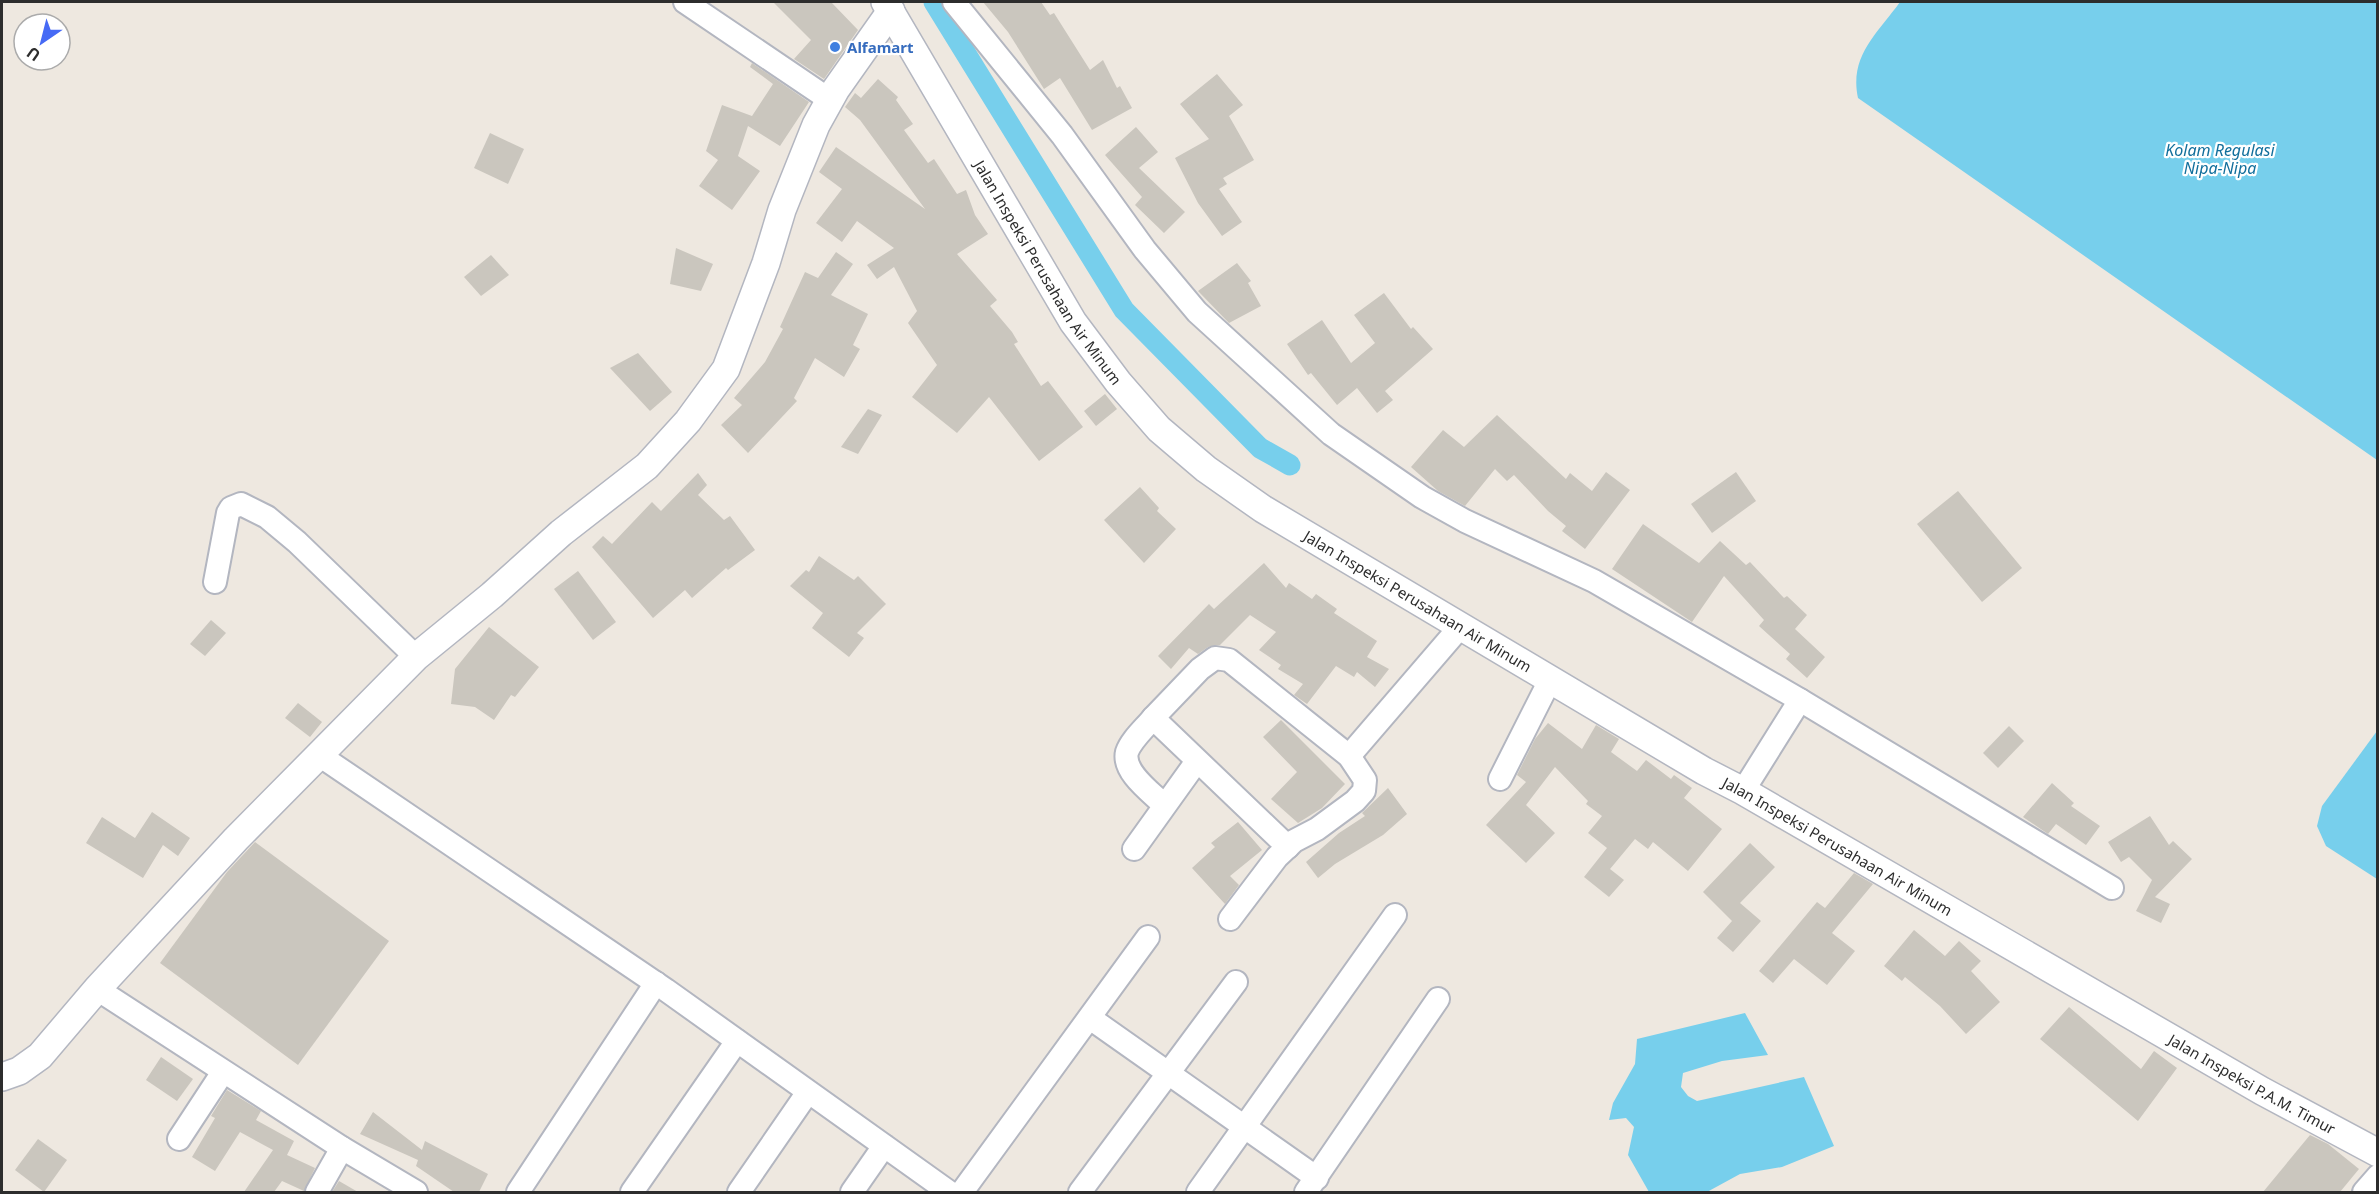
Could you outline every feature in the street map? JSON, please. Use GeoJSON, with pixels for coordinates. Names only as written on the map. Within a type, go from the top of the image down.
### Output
{"type":"FeatureCollection","features":[{"type":"Feature","properties":{"kind":"street"},"geometry":{"type":"LineString","coordinates":[[685,2],[830,100]]}},
{"type":"Feature","properties":{"kind":"street"},"geometry":{"type":"LineString","coordinates":[[954,2],[1062,135],[1145,250],[1197,312],[1331,434],[1422,497],[1465,521],[1594,581],[1800,700],[2112,888]]}},
{"type":"Feature","properties":{"kind":"street"},"geometry":{"type":"LineString","coordinates":[[2,1077],[19,1071],[40,1056],[97,989],[236,838],[416,657],[492,595],[561,533],[647,466],[711,392],[726,369],[782,210],[816,125],[888,6]]}},
{"type":"Feature","properties":{"kind":"street","name":"Jalan Inspeksi Perusahaan Air Minum"},"geometry":{"type":"LineString","coordinates":[[888,6],[1073,322],[1118,382],[1159,429],[1206,470],[1263,509],[1704,771],[1743,790],[2127,1013]]}},
{"type":"Feature","properties":{"kind":"street"},"geometry":{"type":"LineString","coordinates":[[215,582],[228,513],[231,508],[241,504],[267,517],[297,542],[416,657]]}},
{"type":"Feature","properties":{"kind":"street"},"geometry":{"type":"LineString","coordinates":[[1349,756],[1460,627]]}},
{"type":"Feature","properties":{"kind":"street"},"geometry":{"type":"LineString","coordinates":[[1164,805],[1139,781],[1126,756],[1128,749],[1153,718],[1200,669],[1220,658],[1229,660],[1349,756],[1365,780],[1364,791],[1317,829],[1287,847],[1230,919]]}},
{"type":"Feature","properties":{"kind":"street"},"geometry":{"type":"LineString","coordinates":[[1500,779],[1550,680]]}},
{"type":"Feature","properties":{"kind":"street"},"geometry":{"type":"LineString","coordinates":[[1743,790],[1800,700]]}},
{"type":"Feature","properties":{"kind":"street"},"geometry":{"type":"LineString","coordinates":[[1153,718],[1287,847]]}},
{"type":"Feature","properties":{"kind":"street"},"geometry":{"type":"LineString","coordinates":[[319,755],[656,983],[949,1192]]}},
{"type":"Feature","properties":{"kind":"street"},"geometry":{"type":"LineString","coordinates":[[1134,849],[1197,761]]}},
{"type":"Feature","properties":{"kind":"street"},"geometry":{"type":"LineString","coordinates":[[1198,1192],[1395,915]]}},
{"type":"Feature","properties":{"kind":"street"},"geometry":{"type":"LineString","coordinates":[[962,1192],[1148,936]]}},
{"type":"Feature","properties":{"kind":"street"},"geometry":{"type":"LineString","coordinates":[[1080,1192],[1236,982]]}},
{"type":"Feature","properties":{"kind":"street"},"geometry":{"type":"LineString","coordinates":[[522,1191],[656,983]]}},
{"type":"Feature","properties":{"kind":"street"},"geometry":{"type":"LineString","coordinates":[[97,989],[342,1148],[416,1192]]}},
{"type":"Feature","properties":{"kind":"street"},"geometry":{"type":"LineString","coordinates":[[1090,1018],[1245,1126],[1312,1186],[1438,999]]}},
{"type":"Feature","properties":{"kind":"street","name":"Jalan Inspeksi P.A.M. Timur"},"geometry":{"type":"LineString","coordinates":[[2127,1013],[2378,1153]]}},
{"type":"Feature","properties":{"kind":"street"},"geometry":{"type":"LineString","coordinates":[[632,1192],[737,1041]]}},
{"type":"Feature","properties":{"kind":"street"},"geometry":{"type":"LineString","coordinates":[[179,1139],[223,1072]]}},
{"type":"Feature","properties":{"kind":"street"},"geometry":{"type":"LineString","coordinates":[[739,1192],[808,1092]]}},
{"type":"Feature","properties":{"kind":"street"},"geometry":{"type":"LineString","coordinates":[[852,1192],[884,1146]]}},
{"type":"Feature","properties":{"kind":"street"},"geometry":{"type":"LineString","coordinates":[[317,1192],[342,1148]]}},
{"type":"Feature","properties":{"kind":"street"},"geometry":{"type":"LineString","coordinates":[[2364,1192],[2378,1176]]}},
{"type":"Feature","properties":{"kind":"water","name":"Kolam Regulasi Nipa-Nipa"},"geometry":{"type":"Polygon","coordinates":[[[1900,2],[2377,2],[2377,460],[1858,98],[1856,83],[1861,58],[1874,35],[1900,2]]]}},
{"type":"Feature","properties":{"kind":"water"},"geometry":{"type":"Polygon","coordinates":[[[2377,731],[2377,879],[2326,846],[2317,826],[2322,806],[2377,731]]]}},
{"type":"Feature","properties":{"kind":"water"},"geometry":{"type":"Polygon","coordinates":[[[1745,1013],[1768,1055],[1722,1061],[1683,1073],[1681,1087],[1688,1096],[1697,1101],[1804,1077],[1834,1146],[1782,1167],[1740,1174],[1707,1192],[1649,1192],[1628,1155],[1634,1127],[1626,1118],[1609,1120],[1613,1103],[1635,1064],[1637,1039],[1745,1013]]]}},
{"type":"Feature","properties":{"kind":"building"},"geometry":{"type":"Polygon","coordinates":[[[773,2],[831,2],[858,30],[824,79],[794,59],[811,40],[773,2]]]}},
{"type":"Feature","properties":{"kind":"building"},"geometry":{"type":"Polygon","coordinates":[[[983,2],[1041,2],[1050,15],[1054,13],[1090,70],[1103,60],[1117,88],[1120,86],[1132,108],[1092,130],[1060,78],[1044,89],[1008,32],[983,2]]]}},
{"type":"Feature","properties":{"kind":"building"},"geometry":{"type":"Polygon","coordinates":[[[752,63],[809,102],[780,146],[748,126],[738,156],[760,171],[732,210],[699,186],[718,160],[706,151],[722,105],[752,116],[773,84],[750,67],[752,63]]]}},
{"type":"Feature","properties":{"kind":"building"},"geometry":{"type":"Polygon","coordinates":[[[1217,74],[1243,105],[1229,116],[1254,160],[1223,178],[1227,184],[1219,189],[1242,222],[1222,236],[1198,203],[1175,158],[1209,139],[1180,104],[1217,74]]]}},
{"type":"Feature","properties":{"kind":"building"},"geometry":{"type":"Polygon","coordinates":[[[878,79],[898,97],[896,100],[913,124],[904,130],[928,163],[934,159],[957,194],[966,190],[975,215],[988,234],[957,254],[997,300],[990,306],[1012,332],[1018,342],[1014,344],[1041,386],[1048,381],[1083,427],[1039,461],[989,397],[957,433],[912,397],[937,365],[908,323],[917,311],[894,267],[877,279],[867,265],[894,248],[857,221],[842,242],[816,223],[842,189],[819,172],[836,147],[925,209],[860,120],[845,107],[855,93],[861,98],[878,79]]]}},
{"type":"Feature","properties":{"kind":"building"},"geometry":{"type":"Polygon","coordinates":[[[1136,127],[1158,152],[1139,168],[1185,212],[1164,233],[1135,205],[1142,197],[1105,155],[1136,127]]]}},
{"type":"Feature","properties":{"kind":"building"},"geometry":{"type":"Polygon","coordinates":[[[490,133],[524,149],[508,184],[474,168],[490,133]]]}},
{"type":"Feature","properties":{"kind":"building"},"geometry":{"type":"Polygon","coordinates":[[[676,248],[713,264],[701,291],[670,284],[676,248]]]}},
{"type":"Feature","properties":{"kind":"building"},"geometry":{"type":"Polygon","coordinates":[[[836,252],[853,264],[831,295],[868,314],[853,345],[860,349],[844,377],[815,358],[794,398],[797,401],[748,453],[721,425],[742,405],[734,398],[765,362],[783,329],[780,327],[805,272],[818,278],[836,252]]]}},
{"type":"Feature","properties":{"kind":"building"},"geometry":{"type":"Polygon","coordinates":[[[491,255],[509,275],[481,296],[464,277],[491,255]]]}},
{"type":"Feature","properties":{"kind":"building"},"geometry":{"type":"Polygon","coordinates":[[[1237,263],[1251,281],[1248,283],[1261,306],[1229,323],[1198,291],[1237,263]]]}},
{"type":"Feature","properties":{"kind":"building"},"geometry":{"type":"Polygon","coordinates":[[[1384,293],[1411,329],[1413,327],[1433,349],[1385,391],[1393,400],[1377,413],[1357,388],[1337,405],[1311,373],[1308,375],[1287,344],[1322,320],[1351,363],[1375,343],[1354,315],[1384,293]]]}},
{"type":"Feature","properties":{"kind":"building"},"geometry":{"type":"Polygon","coordinates":[[[638,353],[672,392],[650,411],[610,368],[638,353]]]}},
{"type":"Feature","properties":{"kind":"building"},"geometry":{"type":"Polygon","coordinates":[[[1105,394],[1117,409],[1096,426],[1084,411],[1105,394]]]}},
{"type":"Feature","properties":{"kind":"building"},"geometry":{"type":"Polygon","coordinates":[[[868,409],[882,415],[858,454],[841,447],[868,409]]]}},
{"type":"Feature","properties":{"kind":"building"},"geometry":{"type":"Polygon","coordinates":[[[1497,415],[1566,479],[1570,473],[1592,491],[1606,472],[1630,490],[1585,549],[1562,531],[1566,526],[1548,511],[1514,475],[1507,481],[1495,469],[1465,506],[1438,491],[1411,467],[1443,430],[1464,447],[1497,415]]]}},
{"type":"Feature","properties":{"kind":"building"},"geometry":{"type":"Polygon","coordinates":[[[1736,472],[1756,501],[1712,533],[1691,504],[1736,472]]]}},
{"type":"Feature","properties":{"kind":"building"},"geometry":{"type":"Polygon","coordinates":[[[698,473],[707,485],[698,495],[724,520],[730,516],[755,550],[728,570],[726,568],[692,598],[685,590],[653,618],[592,547],[603,536],[612,544],[652,502],[661,511],[698,473]]]}},
{"type":"Feature","properties":{"kind":"building"},"geometry":{"type":"Polygon","coordinates":[[[1140,487],[1159,508],[1157,511],[1176,529],[1144,563],[1104,520],[1140,487]]]}},
{"type":"Feature","properties":{"kind":"building"},"geometry":{"type":"Polygon","coordinates":[[[1958,491],[2022,568],[1982,602],[1917,524],[1958,491]]]}},
{"type":"Feature","properties":{"kind":"building"},"geometry":{"type":"Polygon","coordinates":[[[1643,524],[1699,563],[1720,541],[1746,565],[1750,562],[1784,598],[1787,596],[1807,615],[1795,629],[1825,657],[1807,678],[1786,659],[1790,654],[1759,626],[1764,620],[1724,576],[1692,622],[1612,569],[1643,524]]]}},
{"type":"Feature","properties":{"kind":"building"},"geometry":{"type":"Polygon","coordinates":[[[819,556],[854,580],[858,576],[886,604],[857,633],[864,638],[849,657],[812,628],[823,613],[790,586],[806,570],[809,572],[819,556]]]}},
{"type":"Feature","properties":{"kind":"building"},"geometry":{"type":"Polygon","coordinates":[[[1264,563],[1286,588],[1289,583],[1312,599],[1316,594],[1337,609],[1334,613],[1377,641],[1367,657],[1389,669],[1375,687],[1357,672],[1354,677],[1336,666],[1307,704],[1294,695],[1303,684],[1278,669],[1281,665],[1259,650],[1276,632],[1250,615],[1220,645],[1208,647],[1198,654],[1189,648],[1171,669],[1158,656],[1209,604],[1214,609],[1264,563]]]}},
{"type":"Feature","properties":{"kind":"building"},"geometry":{"type":"Polygon","coordinates":[[[578,571],[616,622],[593,640],[554,589],[578,571]]]}},
{"type":"Feature","properties":{"kind":"building"},"geometry":{"type":"Polygon","coordinates":[[[211,620],[226,633],[205,656],[190,644],[211,620]]]}},
{"type":"Feature","properties":{"kind":"building"},"geometry":{"type":"Polygon","coordinates":[[[489,627],[539,667],[515,697],[511,695],[494,720],[475,707],[451,704],[455,669],[489,627]]]}},
{"type":"Feature","properties":{"kind":"building"},"geometry":{"type":"Polygon","coordinates":[[[298,703],[322,722],[310,737],[285,718],[298,703]]]}},
{"type":"Feature","properties":{"kind":"building"},"geometry":{"type":"Polygon","coordinates":[[[1281,720],[1345,784],[1322,808],[1298,823],[1271,799],[1297,772],[1263,737],[1281,720]]]}},
{"type":"Feature","properties":{"kind":"building"},"geometry":{"type":"Polygon","coordinates":[[[1548,723],[1582,749],[1596,725],[1619,739],[1611,752],[1637,771],[1646,760],[1671,779],[1674,775],[1692,788],[1684,798],[1722,829],[1688,871],[1653,842],[1648,849],[1635,839],[1610,869],[1624,880],[1609,897],[1584,877],[1607,848],[1588,833],[1602,816],[1586,804],[1588,801],[1555,767],[1526,805],[1555,833],[1526,863],[1486,825],[1526,782],[1517,775],[1535,739],[1548,723]]]}},
{"type":"Feature","properties":{"kind":"building"},"geometry":{"type":"Polygon","coordinates":[[[2009,726],[2024,741],[1998,768],[1983,753],[2009,726]]]}},
{"type":"Feature","properties":{"kind":"building"},"geometry":{"type":"Polygon","coordinates":[[[2052,783],[2074,803],[2071,806],[2100,826],[2086,845],[2056,824],[2048,834],[2023,817],[2052,783]]]}},
{"type":"Feature","properties":{"kind":"building"},"geometry":{"type":"Polygon","coordinates":[[[1388,788],[1407,814],[1383,835],[1335,864],[1318,878],[1306,862],[1339,833],[1365,816],[1362,813],[1388,788]]]}},
{"type":"Feature","properties":{"kind":"building"},"geometry":{"type":"Polygon","coordinates":[[[152,812],[190,838],[178,856],[163,845],[143,878],[86,843],[102,817],[135,838],[152,812]]]}},
{"type":"Feature","properties":{"kind":"building"},"geometry":{"type":"Polygon","coordinates":[[[2150,816],[2169,845],[2173,841],[2192,859],[2155,897],[2170,904],[2161,923],[2136,911],[2152,880],[2129,857],[2121,862],[2108,842],[2150,816]]]}},
{"type":"Feature","properties":{"kind":"building"},"geometry":{"type":"Polygon","coordinates":[[[1238,822],[1262,850],[1230,876],[1239,885],[1225,904],[1192,868],[1215,847],[1211,843],[1238,822]]]}},
{"type":"Feature","properties":{"kind":"building"},"geometry":{"type":"Polygon","coordinates":[[[255,842],[389,941],[298,1065],[160,963],[227,872],[255,842]]]}},
{"type":"Feature","properties":{"kind":"building"},"geometry":{"type":"Polygon","coordinates":[[[1750,843],[1775,867],[1740,903],[1761,921],[1733,952],[1717,938],[1732,921],[1703,892],[1750,843]]]}},
{"type":"Feature","properties":{"kind":"building"},"geometry":{"type":"Polygon","coordinates":[[[1854,873],[1873,884],[1832,933],[1855,951],[1827,985],[1794,959],[1773,983],[1759,971],[1817,902],[1825,908],[1854,873]]]}},
{"type":"Feature","properties":{"kind":"building"},"geometry":{"type":"Polygon","coordinates":[[[1914,930],[1945,956],[1959,941],[1981,961],[1971,971],[2000,1002],[1966,1034],[1940,1006],[1905,977],[1902,981],[1884,966],[1914,930]]]}},
{"type":"Feature","properties":{"kind":"building"},"geometry":{"type":"Polygon","coordinates":[[[2069,1007],[2141,1069],[2154,1051],[2177,1068],[2138,1121],[2040,1039],[2069,1007]]]}},
{"type":"Feature","properties":{"kind":"building"},"geometry":{"type":"Polygon","coordinates":[[[161,1057],[193,1079],[177,1101],[146,1080],[161,1057]]]}},
{"type":"Feature","properties":{"kind":"building"},"geometry":{"type":"Polygon","coordinates":[[[227,1090],[261,1111],[256,1120],[294,1141],[287,1155],[315,1168],[304,1191],[282,1181],[274,1192],[244,1192],[273,1150],[240,1132],[215,1171],[192,1157],[215,1118],[211,1116],[227,1090]]]}},
{"type":"Feature","properties":{"kind":"building"},"geometry":{"type":"Polygon","coordinates":[[[373,1112],[422,1150],[425,1141],[488,1174],[479,1192],[454,1192],[416,1166],[418,1160],[360,1134],[373,1112]]]}},
{"type":"Feature","properties":{"kind":"building"},"geometry":{"type":"Polygon","coordinates":[[[2310,1135],[2328,1144],[2359,1169],[2340,1192],[2263,1192],[2310,1135]]]}},
{"type":"Feature","properties":{"kind":"building"},"geometry":{"type":"Polygon","coordinates":[[[38,1139],[67,1160],[44,1192],[15,1170],[38,1139]]]}},
{"type":"Feature","properties":{"kind":"building"},"geometry":{"type":"Polygon","coordinates":[[[339,1181],[358,1192],[332,1192],[339,1181]]]}},
{"type":"Feature","properties":{"kind":"waterway"},"geometry":{"type":"LineString","coordinates":[[934,2],[1124,310],[1260,448],[1290,465]]}},
{"type":"Feature","properties":{"kind":"place","name":"Alfamart"},"geometry":{"type":"Point","coordinates":[835,47]}}]}
